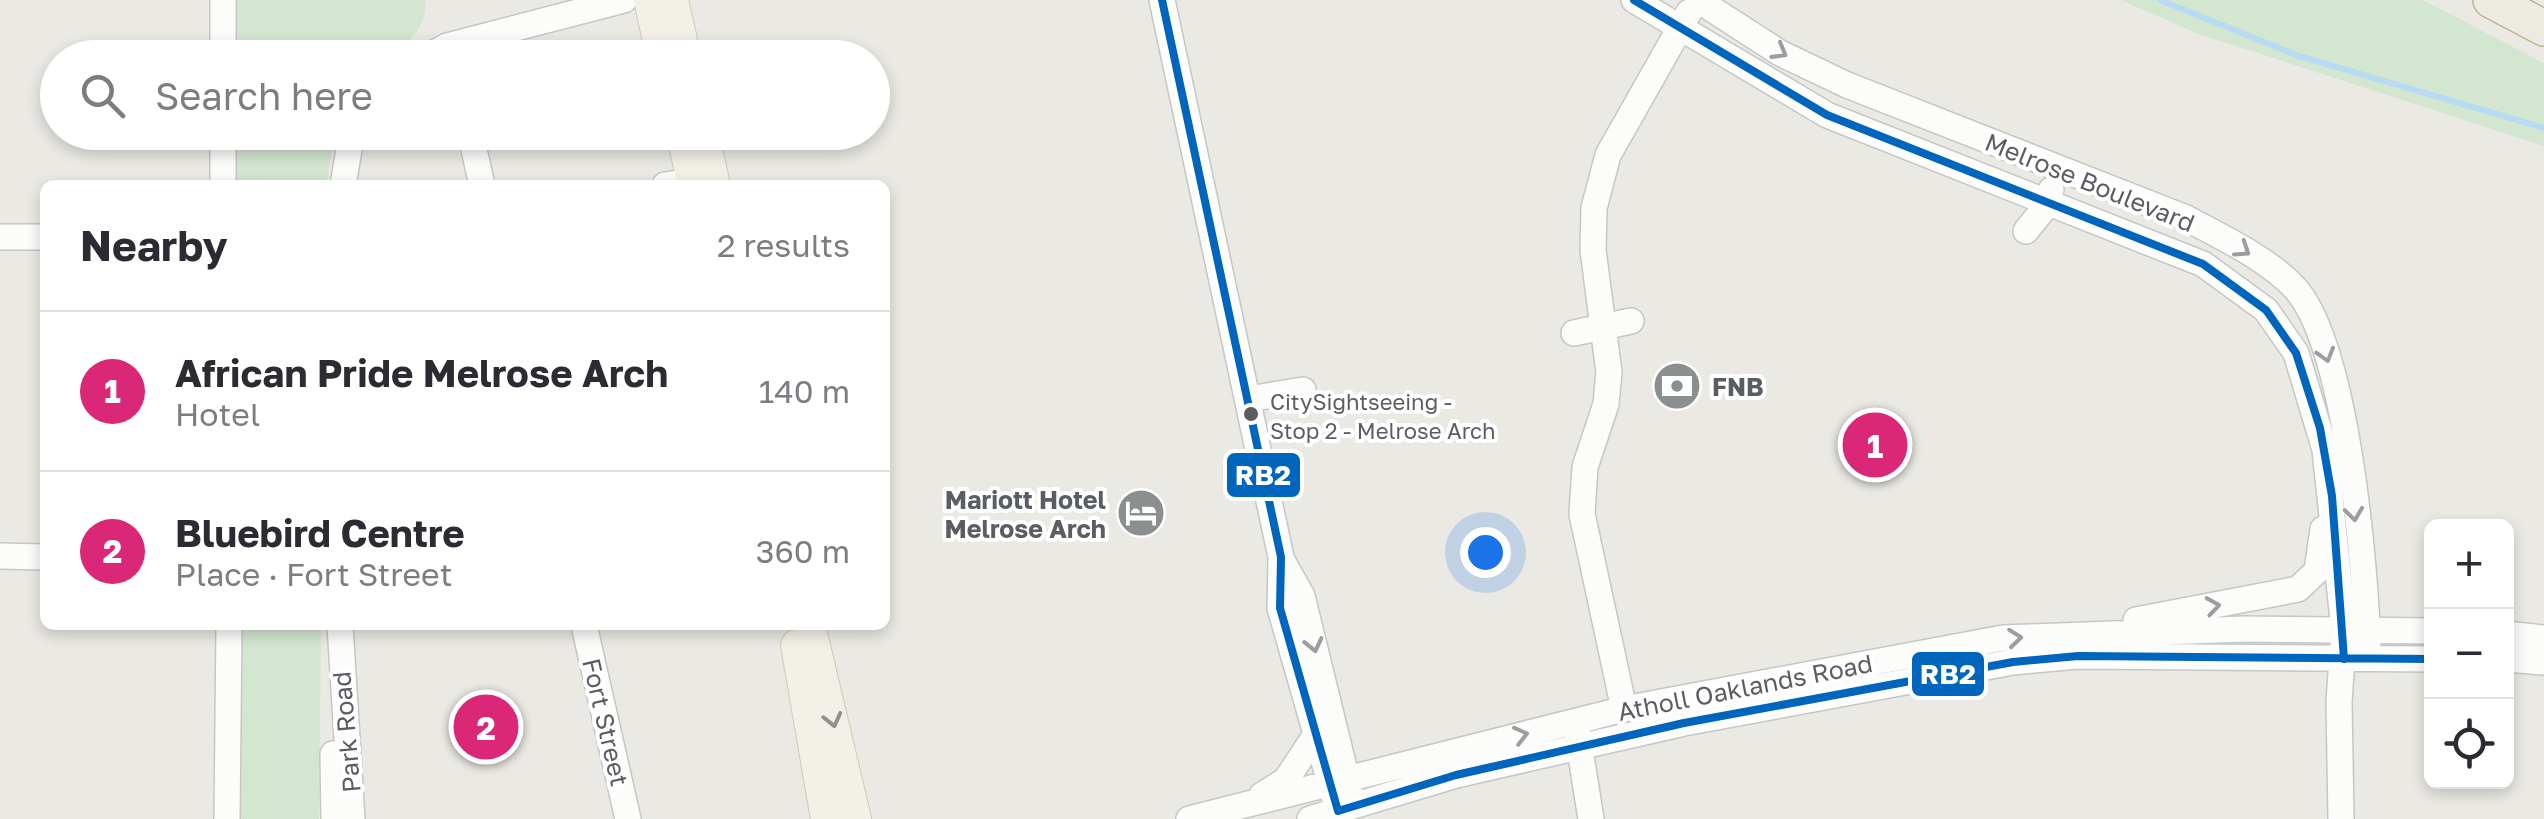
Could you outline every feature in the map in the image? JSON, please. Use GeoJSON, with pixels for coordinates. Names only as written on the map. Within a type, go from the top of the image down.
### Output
{"type":"FeatureCollection","features":[{"type":"Feature","properties":{"kind":"highway"},"geometry":{"type":"LineString","coordinates":[[2491,0],[2544,28]]}},
{"type":"Feature","properties":{"kind":"main road"},"geometry":{"type":"LineString","coordinates":[[654,2],[659,40]]}},
{"type":"Feature","properties":{"kind":"main road"},"geometry":{"type":"LineString","coordinates":[[654,2],[676,40]]}},
{"type":"Feature","properties":{"kind":"main road"},"geometry":{"type":"LineString","coordinates":[[684,150],[691,180]]}},
{"type":"Feature","properties":{"kind":"main road"},"geometry":{"type":"LineString","coordinates":[[693,180],[699,150]]}},
{"type":"Feature","properties":{"kind":"main road"},"geometry":{"type":"LineString","coordinates":[[793,630],[826,819]]}},
{"type":"Feature","properties":{"kind":"main road"},"geometry":{"type":"LineString","coordinates":[[811,630],[856,819]]}},
{"type":"Feature","properties":{"kind":"street"},"geometry":{"type":"LineString","coordinates":[[222,0],[222,40]]}},
{"type":"Feature","properties":{"kind":"street"},"geometry":{"type":"LineString","coordinates":[[1162,0],[1281,558],[1280,608],[1326,736],[1346,809]]}},
{"type":"Feature","properties":{"kind":"street","name":"Melrose Boulevard"},"geometry":{"type":"LineString","coordinates":[[1634,0],[1827,114],[2188,258],[2240,288],[2266,310],[2296,353],[2325,450],[2356,630]]}},
{"type":"Feature","properties":{"kind":"street"},"geometry":{"type":"LineString","coordinates":[[1624,709],[1582,514],[1585,467],[1608,389],[1592,236],[1600,178],[1616,139],[1697,0]]}},
{"type":"Feature","properties":{"kind":"street","name":"Melrose Boulevard"},"geometry":{"type":"LineString","coordinates":[[1697,0],[1780,52],[1846,85],[2186,218],[2224,238],[2296,289],[2320,335],[2343,425],[2356,660],[2339,702],[2341,819]]}},
{"type":"Feature","properties":{"kind":"street"},"geometry":{"type":"LineString","coordinates":[[498,40],[654,2]]}},
{"type":"Feature","properties":{"kind":"street"},"geometry":{"type":"LineString","coordinates":[[222,150],[222,180]]}},
{"type":"Feature","properties":{"kind":"street"},"geometry":{"type":"LineString","coordinates":[[344,180],[349,150]]}},
{"type":"Feature","properties":{"kind":"street"},"geometry":{"type":"LineString","coordinates":[[474,150],[481,180]]}},
{"type":"Feature","properties":{"kind":"street"},"geometry":{"type":"LineString","coordinates":[[2026,231],[2047,204],[2059,171]]}},
{"type":"Feature","properties":{"kind":"street"},"geometry":{"type":"LineString","coordinates":[[0,237],[40,237]]}},
{"type":"Feature","properties":{"kind":"street"},"geometry":{"type":"LineString","coordinates":[[1574,334],[1631,320]]}},
{"type":"Feature","properties":{"kind":"street"},"geometry":{"type":"LineString","coordinates":[[1249,399],[1303,390]]}},
{"type":"Feature","properties":{"kind":"street"},"geometry":{"type":"LineString","coordinates":[[2083,632],[2273,597],[2307,583],[2322,558],[2325,450]]}},
{"type":"Feature","properties":{"kind":"street"},"geometry":{"type":"LineString","coordinates":[[0,556],[40,557]]}},
{"type":"Feature","properties":{"kind":"street"},"geometry":{"type":"LineString","coordinates":[[227,819],[229,630]]}},
{"type":"Feature","properties":{"kind":"street","name":"Fort Street"},"geometry":{"type":"LineString","coordinates":[[585,630],[628,819]]}},
{"type":"Feature","properties":{"kind":"street","name":"Atholl Oaklands Road"},"geometry":{"type":"LineString","coordinates":[[1189,819],[1624,709],[2004,638],[2083,632],[2424,631]]}},
{"type":"Feature","properties":{"kind":"street","name":"Park Road"},"geometry":{"type":"LineString","coordinates":[[334,819],[334,688],[339,634]]}},
{"type":"Feature","properties":{"kind":"street","name":"Park Road"},"geometry":{"type":"LineString","coordinates":[[339,634],[352,819]]}},
{"type":"Feature","properties":{"kind":"street"},"geometry":{"type":"LineString","coordinates":[[2514,635],[2544,638]]}},
{"type":"Feature","properties":{"kind":"street","name":"Atholl Oaklands Road"},"geometry":{"type":"LineString","coordinates":[[1310,819],[1456,775],[1684,722],[2013,662],[2078,656],[2424,660]]}},
{"type":"Feature","properties":{"kind":"street"},"geometry":{"type":"LineString","coordinates":[[2514,660],[2544,662]]}},
{"type":"Feature","properties":{"kind":"street"},"geometry":{"type":"LineString","coordinates":[[1575,721],[1591,819]]}},
{"type":"Feature","properties":{"kind":"street"},"geometry":{"type":"LineString","coordinates":[[1326,736],[1391,769]]}},
{"type":"Feature","properties":{"kind":"street"},"geometry":{"type":"LineString","coordinates":[[1244,804],[1286,780],[1326,736]]}},
{"type":"Feature","properties":{"kind":"green space"},"geometry":{"type":"Polygon","coordinates":[[[236,0],[425,0],[420,27],[408,40],[236,40],[236,0]]]}},
{"type":"Feature","properties":{"kind":"green space"},"geometry":{"type":"Polygon","coordinates":[[[2121,0],[2423,0],[2544,63],[2544,146],[2196,33],[2121,0]]]}},
{"type":"Feature","properties":{"kind":"green space"},"geometry":{"type":"Polygon","coordinates":[[[236,150],[332,150],[327,180],[236,180],[236,150]]]}},
{"type":"Feature","properties":{"kind":"green space"},"geometry":{"type":"Polygon","coordinates":[[[237,630],[321,630],[319,819],[237,819],[237,630]]]}},
{"type":"Feature","properties":{"kind":"waterway"},"geometry":{"type":"LineString","coordinates":[[2160,0],[2299,56],[2544,128]]}},
{"type":"Feature","properties":{"kind":"transit line","name":"RB2"},"geometry":{"type":"LineString","coordinates":[[1162,0],[1281,557],[1280,608],[1338,811],[1456,775],[1684,723],[2013,662],[2078,656],[2424,659]]}},
{"type":"Feature","properties":{"kind":"transit line","name":"RB2"},"geometry":{"type":"LineString","coordinates":[[1634,0],[1827,115],[2203,264],[2266,310],[2296,353],[2320,428],[2332,496],[2344,659]]}},
{"type":"Feature","properties":{"kind":"place","name":"FNB"},"geometry":{"type":"Point","coordinates":[1677,386]}},
{"type":"Feature","properties":{"kind":"place","name":"CitySightseeing - Stop 2 - Melrose Arch"},"geometry":{"type":"Point","coordinates":[1251,414]}},
{"type":"Feature","properties":{"kind":"place","name":"African Pride Melrose Arch"},"geometry":{"type":"Point","coordinates":[1875,445]}},
{"type":"Feature","properties":{"kind":"place","name":"Mariott Hotel Melrose Arch"},"geometry":{"type":"Point","coordinates":[1141,513]}},
{"type":"Feature","properties":{"kind":"place","name":"Bluebird Centre"},"geometry":{"type":"Point","coordinates":[486,727]}}]}
